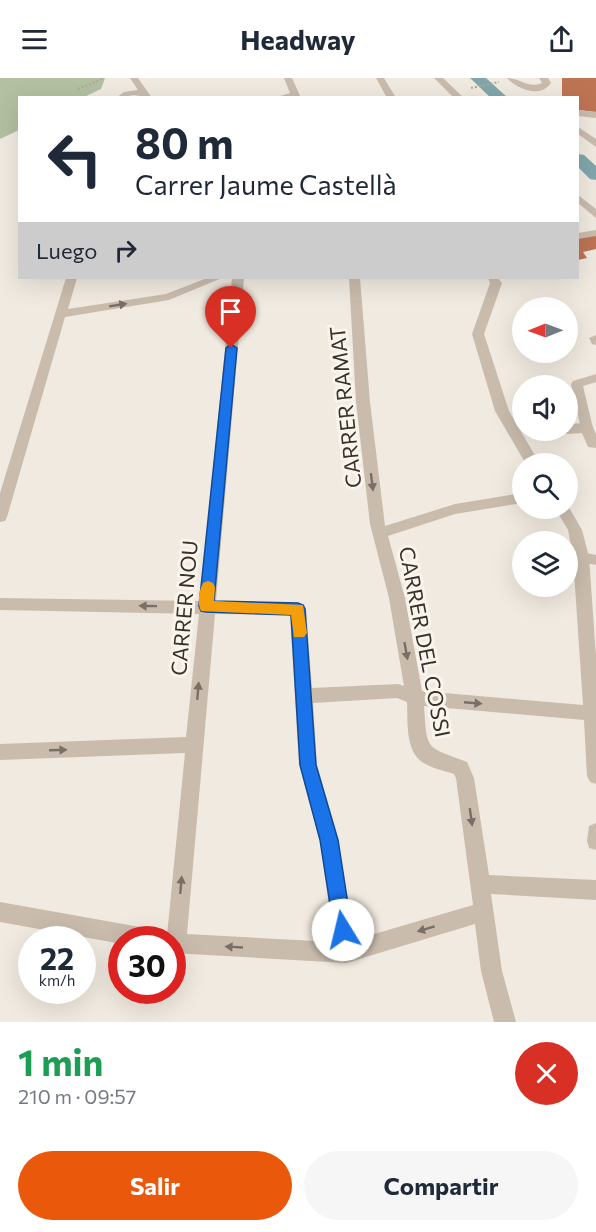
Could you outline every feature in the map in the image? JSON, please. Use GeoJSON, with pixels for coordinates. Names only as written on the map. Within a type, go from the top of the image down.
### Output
{"type":"FeatureCollection","features":[{"type":"Feature","properties":{"kind":"street"},"geometry":{"type":"LineString","coordinates":[[134,78],[148,96]]}},
{"type":"Feature","properties":{"kind":"street"},"geometry":{"type":"LineString","coordinates":[[288,78],[297,96]]}},
{"type":"Feature","properties":{"kind":"street"},"geometry":{"type":"LineString","coordinates":[[380,78],[391,96]]}},
{"type":"Feature","properties":{"kind":"street"},"geometry":{"type":"LineString","coordinates":[[438,78],[458,96]]}},
{"type":"Feature","properties":{"kind":"street"},"geometry":{"type":"LineString","coordinates":[[528,89],[546,85],[543,78]]}},
{"type":"Feature","properties":{"kind":"street"},"geometry":{"type":"LineString","coordinates":[[514,80],[528,89],[533,96]]}},
{"type":"Feature","properties":{"kind":"street"},"geometry":{"type":"LineString","coordinates":[[120,94],[138,92],[147,96]]}},
{"type":"Feature","properties":{"kind":"street"},"geometry":{"type":"LineString","coordinates":[[579,113],[596,115]]}},
{"type":"Feature","properties":{"kind":"street"},"geometry":{"type":"LineString","coordinates":[[579,131],[596,144]]}},
{"type":"Feature","properties":{"kind":"street"},"geometry":{"type":"LineString","coordinates":[[579,199],[596,215]]}},
{"type":"Feature","properties":{"kind":"street"},"geometry":{"type":"LineString","coordinates":[[579,236],[596,233]]}},
{"type":"Feature","properties":{"kind":"street"},"geometry":{"type":"LineString","coordinates":[[0,517],[70,279]]}},
{"type":"Feature","properties":{"kind":"street"},"geometry":{"type":"LineString","coordinates":[[60,314],[169,297],[214,279]]}},
{"type":"Feature","properties":{"kind":"street","name":"CARRER NOU"},"geometry":{"type":"LineString","coordinates":[[176,926],[238,279]]}},
{"type":"Feature","properties":{"kind":"street","name":"CARRER RAMAT"},"geometry":{"type":"LineString","coordinates":[[354,279],[363,402],[380,533]]}},
{"type":"Feature","properties":{"kind":"street"},"geometry":{"type":"LineString","coordinates":[[494,279],[496,283],[478,334],[502,411],[512,424]]}},
{"type":"Feature","properties":{"kind":"street"},"geometry":{"type":"LineString","coordinates":[[578,428],[587,428],[594,444]]}},
{"type":"Feature","properties":{"kind":"street"},"geometry":{"type":"LineString","coordinates":[[380,533],[455,509],[512,500]]}},
{"type":"Feature","properties":{"kind":"street"},"geometry":{"type":"LineString","coordinates":[[568,519],[589,559],[591,713],[596,776]]}},
{"type":"Feature","properties":{"kind":"street","name":"CARRER DEL COSSI"},"geometry":{"type":"LineString","coordinates":[[380,533],[397,598],[414,698],[417,735],[422,750],[429,757],[461,768],[465,778],[482,912],[500,1006],[506,1022]]}},
{"type":"Feature","properties":{"kind":"street"},"geometry":{"type":"LineString","coordinates":[[0,604],[298,609],[308,765],[329,840],[346,953]]}},
{"type":"Feature","properties":{"kind":"street"},"geometry":{"type":"LineString","coordinates":[[303,696],[398,691],[414,698],[591,713]]}},
{"type":"Feature","properties":{"kind":"street"},"geometry":{"type":"LineString","coordinates":[[0,752],[194,745]]}},
{"type":"Feature","properties":{"kind":"street"},"geometry":{"type":"LineString","coordinates":[[596,832],[596,841]]}},
{"type":"Feature","properties":{"kind":"street"},"geometry":{"type":"LineString","coordinates":[[480,884],[596,890]]}},
{"type":"Feature","properties":{"kind":"street"},"geometry":{"type":"LineString","coordinates":[[0,912],[108,931]]}},
{"type":"Feature","properties":{"kind":"street"},"geometry":{"type":"LineString","coordinates":[[186,944],[346,953],[482,912]]}},
{"type":"Feature","properties":{"kind":"lane"},"geometry":{"type":"LineString","coordinates":[[587,428],[577,384],[596,378]]}},
{"type":"Feature","properties":{"kind":"path"},"geometry":{"type":"LineString","coordinates":[[78,89],[104,78]]}},
{"type":"Feature","properties":{"kind":"path"},"geometry":{"type":"LineString","coordinates":[[470,88],[499,82]]}},
{"type":"Feature","properties":{"kind":"green space"},"geometry":{"type":"Polygon","coordinates":[[[0,78],[105,78],[101,89],[86,96],[18,96],[18,130],[0,139],[0,78]]]}},
{"type":"Feature","properties":{"kind":"building"},"geometry":{"type":"Polygon","coordinates":[[[562,78],[596,78],[596,112],[579,110],[579,96],[562,96],[562,78]]]}},
{"type":"Feature","properties":{"kind":"building"},"geometry":{"type":"Polygon","coordinates":[[[596,234],[596,249],[583,252],[587,258],[579,260],[579,237],[596,234]]]}},
{"type":"Feature","properties":{"kind":"waterway"},"geometry":{"type":"LineString","coordinates":[[477,78],[499,96]]}},
{"type":"Feature","properties":{"kind":"waterway"},"geometry":{"type":"LineString","coordinates":[[579,160],[596,175]]}},
{"type":"Feature","properties":{"kind":"slow traffic"},"geometry":{"type":"LineString","coordinates":[[208,587],[206,606],[298,609],[299,633]]}},
{"type":"Feature","properties":{"kind":"route"},"geometry":{"type":"LineString","coordinates":[[231,348],[206,606],[298,609],[308,765],[329,840],[343,930]]}}]}
